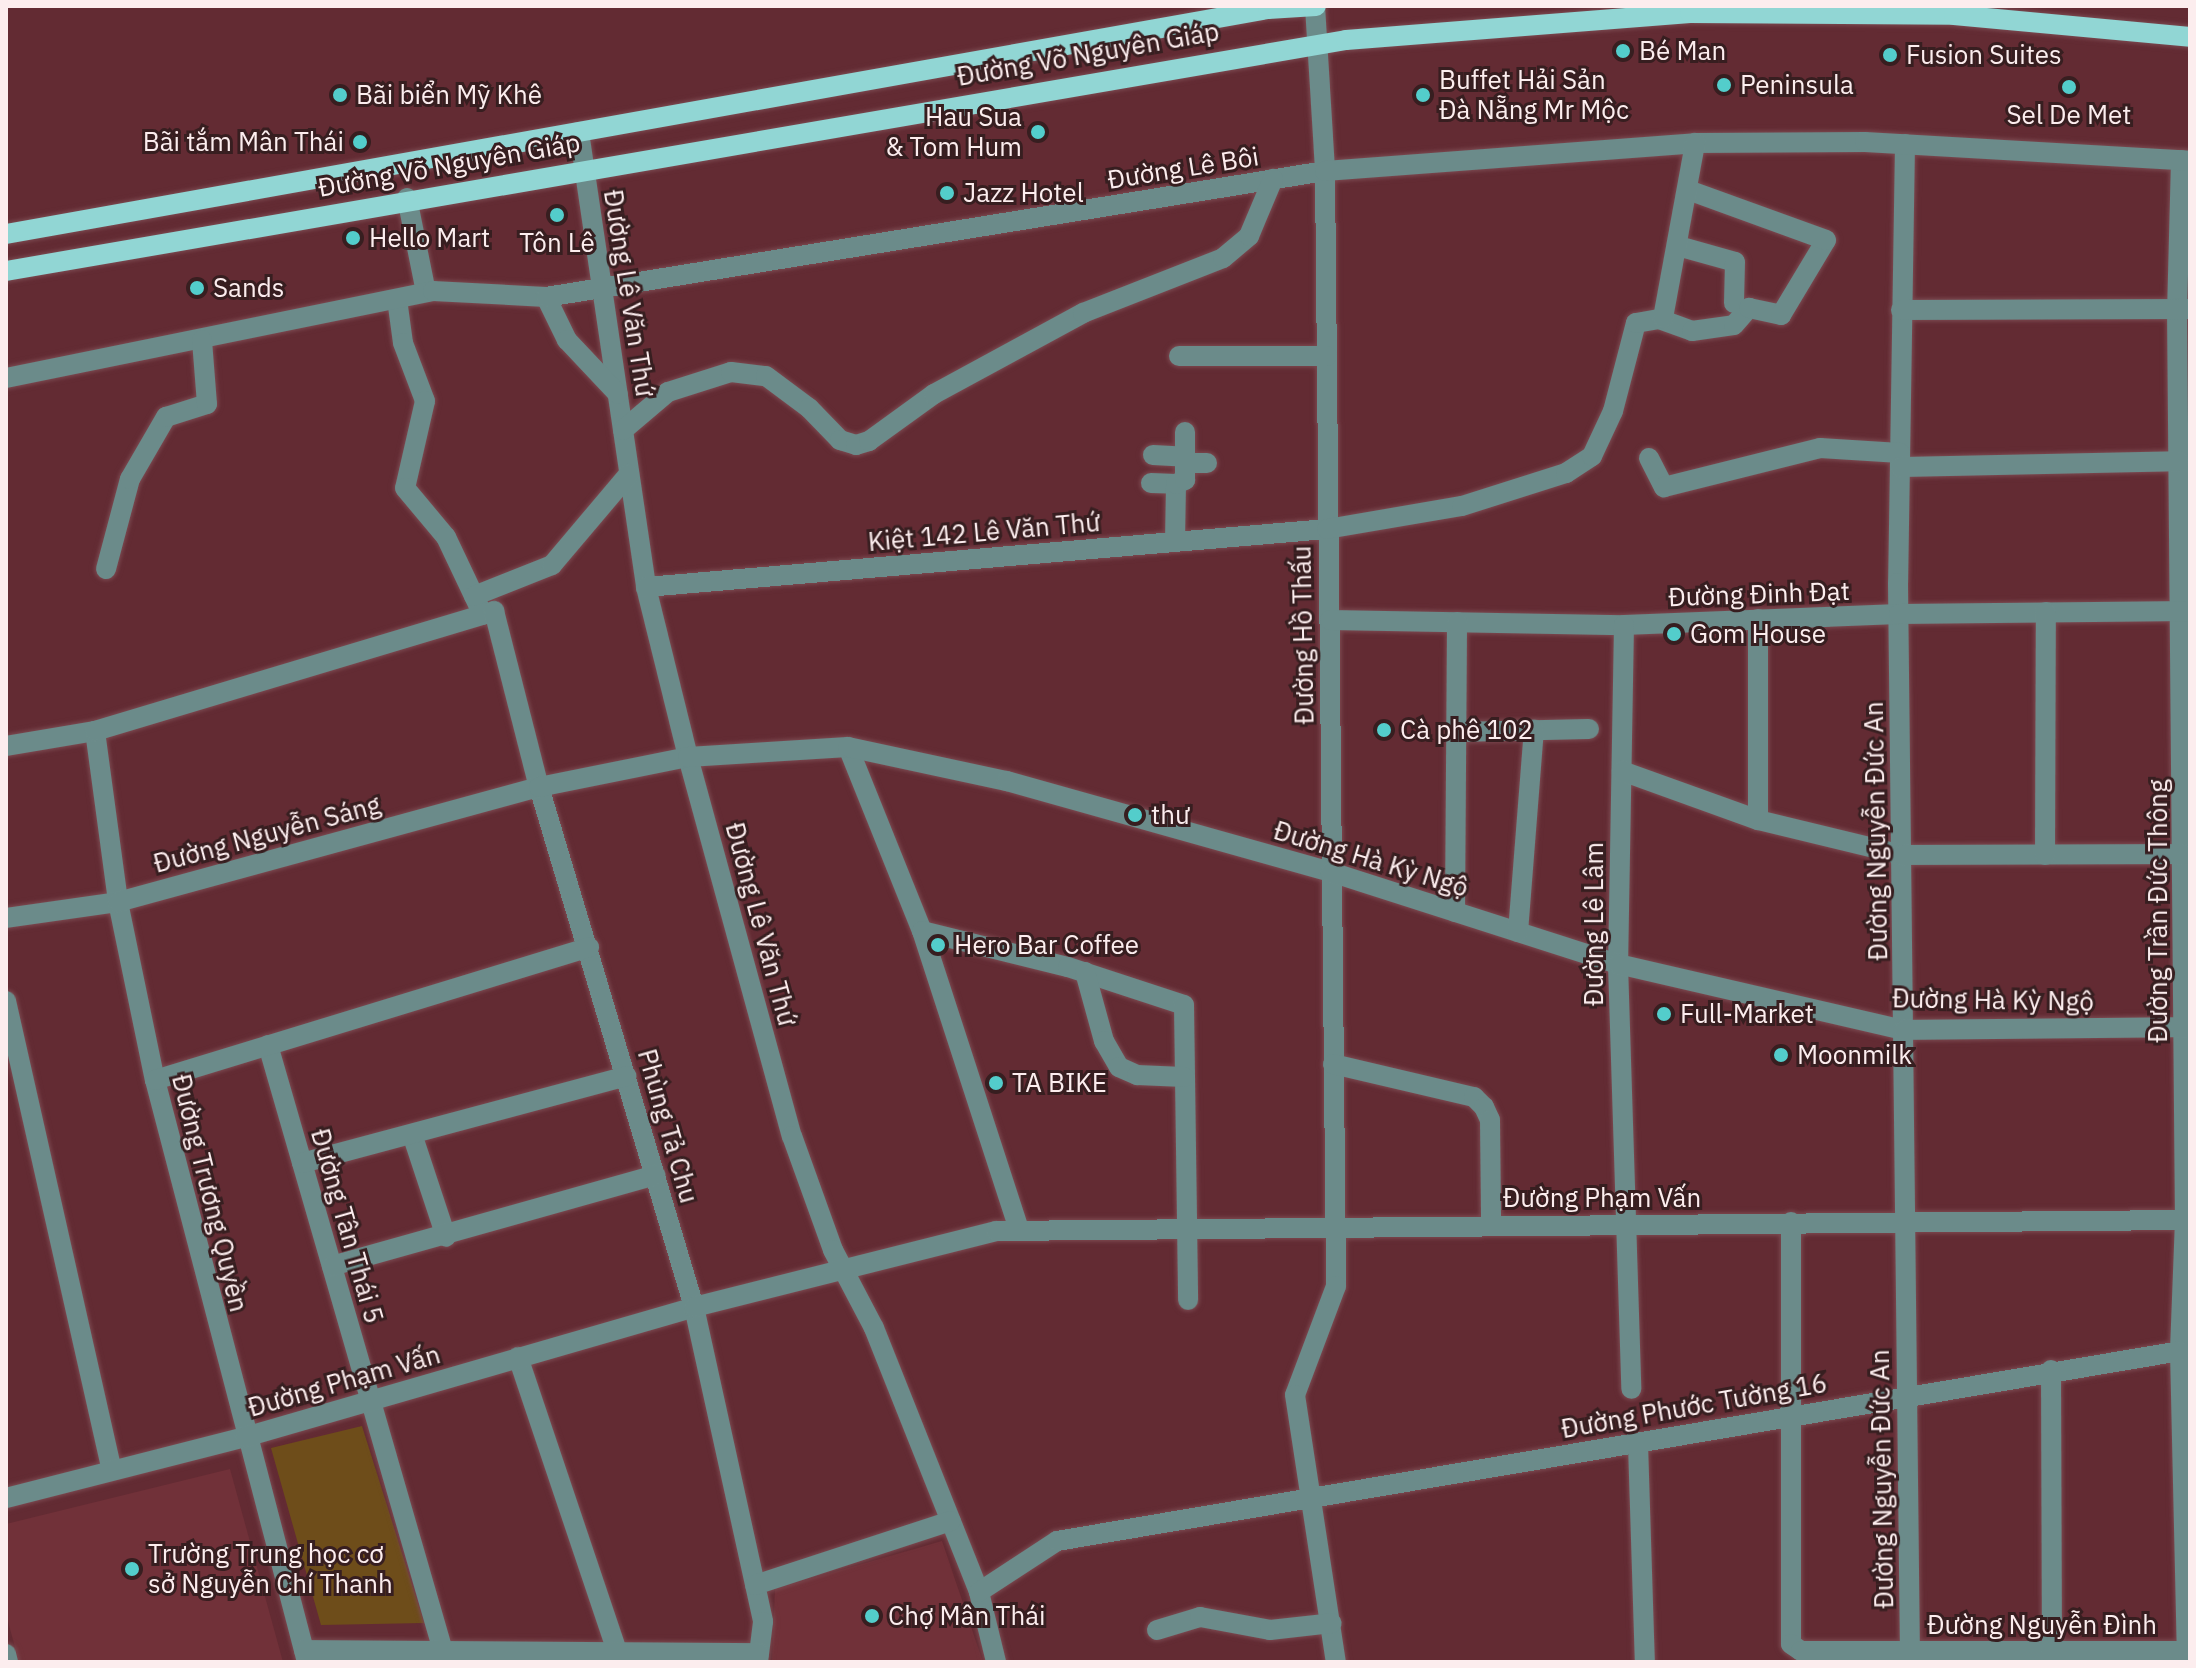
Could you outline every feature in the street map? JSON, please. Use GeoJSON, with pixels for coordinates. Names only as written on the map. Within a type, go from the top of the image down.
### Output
{"type":"FeatureCollection","features":[{"type":"Feature","properties":{"kind":"main road","name":"Đường Võ Nguyên Giáp"},"geometry":{"type":"LineString","coordinates":[[6,234],[1268,9],[1316,6]]}},
{"type":"Feature","properties":{"kind":"main road","name":"Đường Võ Nguyên Giáp"},"geometry":{"type":"LineString","coordinates":[[6,271],[407,198],[1319,44],[1690,13],[1954,15],[2190,37]]}},
{"type":"Feature","properties":{"kind":"street","name":"Đường Hồ Thấu"},"geometry":{"type":"LineString","coordinates":[[1316,6],[1325,171],[1336,1286],[1295,1395],[1336,1662]]}},
{"type":"Feature","properties":{"kind":"street","name":"Đường Lê Văn Thứ"},"geometry":{"type":"LineString","coordinates":[[579,132],[646,587],[688,757],[792,1136],[833,1250],[849,1272],[979,1592],[996,1662]]}},
{"type":"Feature","properties":{"kind":"street","name":"Đường Lê Bôi"},"geometry":{"type":"LineString","coordinates":[[6,378],[426,292],[546,297],[1325,171],[1695,143],[1905,144],[2186,161]]}},
{"type":"Feature","properties":{"kind":"street"},"geometry":{"type":"LineString","coordinates":[[1688,190],[1826,240],[1781,315],[1749,308],[1734,325],[1692,331],[1662,320],[1695,143]]}},
{"type":"Feature","properties":{"kind":"street","name":"Đường Nguyễn Đức An"},"geometry":{"type":"LineString","coordinates":[[1905,144],[1899,614],[1910,1656]]}},
{"type":"Feature","properties":{"kind":"street","name":"Đường Trần Đức Thông"},"geometry":{"type":"LineString","coordinates":[[2186,161],[2179,461],[2186,611],[2183,854],[2187,1027],[2180,1351],[2188,1655]]}},
{"type":"Feature","properties":{"kind":"street"},"geometry":{"type":"LineString","coordinates":[[623,430],[668,392],[731,372],[766,376],[840,440],[856,445],[869,441],[934,394],[1083,313],[1223,258],[1249,236],[1273,179]]}},
{"type":"Feature","properties":{"kind":"street"},"geometry":{"type":"LineString","coordinates":[[407,198],[426,292]]}},
{"type":"Feature","properties":{"kind":"street"},"geometry":{"type":"LineString","coordinates":[[1678,246],[1735,262],[1734,303]]}},
{"type":"Feature","properties":{"kind":"street"},"geometry":{"type":"LineString","coordinates":[[546,297],[567,340],[618,394]]}},
{"type":"Feature","properties":{"kind":"street","name":"Phùng Tả Chu"},"geometry":{"type":"LineString","coordinates":[[397,299],[399,329],[425,401],[405,488],[446,537],[474,596],[489,613],[694,1307],[763,1622],[759,1658]]}},
{"type":"Feature","properties":{"kind":"street"},"geometry":{"type":"LineString","coordinates":[[1901,310],[2183,309]]}},
{"type":"Feature","properties":{"kind":"street","name":"Kiệt 142 Lê Văn Thứ"},"geometry":{"type":"LineString","coordinates":[[646,587],[1327,529],[1462,506],[1579,465],[1592,456],[1613,411],[1636,323],[1662,320]]}},
{"type":"Feature","properties":{"kind":"street"},"geometry":{"type":"LineString","coordinates":[[106,569],[130,479],[166,417],[207,404],[202,340]]}},
{"type":"Feature","properties":{"kind":"street"},"geometry":{"type":"LineString","coordinates":[[1179,356],[1327,356]]}},
{"type":"Feature","properties":{"kind":"street"},"geometry":{"type":"LineString","coordinates":[[1151,483],[1176,484],[1185,480],[1193,461],[1185,432]]}},
{"type":"Feature","properties":{"kind":"street"},"geometry":{"type":"LineString","coordinates":[[1649,458],[1664,487],[1820,448],[1900,460],[2179,461]]}},
{"type":"Feature","properties":{"kind":"street"},"geometry":{"type":"LineString","coordinates":[[1153,455],[1193,461]]}},
{"type":"Feature","properties":{"kind":"street"},"geometry":{"type":"LineString","coordinates":[[474,596],[552,565],[629,474]]}},
{"type":"Feature","properties":{"kind":"street"},"geometry":{"type":"LineString","coordinates":[[1175,542],[1176,484]]}},
{"type":"Feature","properties":{"kind":"street","name":"Đường Đinh Đạt"},"geometry":{"type":"LineString","coordinates":[[1330,620],[1624,625],[1899,614],[2186,611]]}},
{"type":"Feature","properties":{"kind":"street"},"geometry":{"type":"LineString","coordinates":[[2045,855],[2046,612]]}},
{"type":"Feature","properties":{"kind":"street"},"geometry":{"type":"LineString","coordinates":[[6,746],[95,731],[489,613]]}},
{"type":"Feature","properties":{"kind":"street"},"geometry":{"type":"LineString","coordinates":[[1758,619],[1758,820]]}},
{"type":"Feature","properties":{"kind":"street"},"geometry":{"type":"LineString","coordinates":[[1455,912],[1457,622]]}},
{"type":"Feature","properties":{"kind":"street","name":"Đường Lê Lâm"},"geometry":{"type":"LineString","coordinates":[[1624,625],[1618,964],[1631,1389]]}},
{"type":"Feature","properties":{"kind":"street"},"geometry":{"type":"LineString","coordinates":[[1456,732],[1589,729]]}},
{"type":"Feature","properties":{"kind":"street"},"geometry":{"type":"LineString","coordinates":[[1518,932],[1534,730]]}},
{"type":"Feature","properties":{"kind":"street","name":"Đường Trương Quyền"},"geometry":{"type":"LineString","coordinates":[[95,731],[118,902],[155,1080],[245,1437],[306,1656]]}},
{"type":"Feature","properties":{"kind":"street"},"geometry":{"type":"LineString","coordinates":[[848,747],[922,931],[1019,1229]]}},
{"type":"Feature","properties":{"kind":"street","name":"Đường Hà Kỳ Ngộ"},"geometry":{"type":"LineString","coordinates":[[539,787],[688,757],[848,747],[1007,781],[1331,872],[1618,964],[1904,1030],[2187,1027]]}},
{"type":"Feature","properties":{"kind":"street"},"geometry":{"type":"LineString","coordinates":[[1622,771],[1758,820],[1903,855],[2183,854]]}},
{"type":"Feature","properties":{"kind":"street","name":"Đường Nguyễn Sáng"},"geometry":{"type":"LineString","coordinates":[[6,918],[118,902],[539,787]]}},
{"type":"Feature","properties":{"kind":"street"},"geometry":{"type":"LineString","coordinates":[[922,931],[1085,972],[1184,1005],[1184,1226],[1188,1300]]}},
{"type":"Feature","properties":{"kind":"street"},"geometry":{"type":"LineString","coordinates":[[155,1080],[589,947]]}},
{"type":"Feature","properties":{"kind":"street"},"geometry":{"type":"LineString","coordinates":[[1085,972],[1104,1041],[1119,1067],[1137,1075],[1184,1077]]}},
{"type":"Feature","properties":{"kind":"street"},"geometry":{"type":"LineString","coordinates":[[6,1001],[111,1467]]}},
{"type":"Feature","properties":{"kind":"street","name":"Đường Tân Thái 5"},"geometry":{"type":"LineString","coordinates":[[268,1045],[443,1651]]}},
{"type":"Feature","properties":{"kind":"street"},"geometry":{"type":"LineString","coordinates":[[1333,1064],[1474,1097],[1484,1107],[1490,1120],[1491,1224]]}},
{"type":"Feature","properties":{"kind":"street"},"geometry":{"type":"LineString","coordinates":[[302,1163],[413,1137],[627,1076]]}},
{"type":"Feature","properties":{"kind":"street"},"geometry":{"type":"LineString","coordinates":[[413,1137],[446,1237]]}},
{"type":"Feature","properties":{"kind":"street"},"geometry":{"type":"LineString","coordinates":[[332,1266],[446,1237],[655,1175]]}},
{"type":"Feature","properties":{"kind":"street","name":"Đường Phạm Vấn"},"geometry":{"type":"LineString","coordinates":[[6,1498],[111,1467],[245,1437],[694,1307],[849,1272],[973,1236],[1019,1229],[2185,1220]]}},
{"type":"Feature","properties":{"kind":"street","name":"Đường Nguyễn Đình"},"geometry":{"type":"LineString","coordinates":[[1791,1222],[1791,1644],[1801,1651],[1910,1656],[2188,1655]]}},
{"type":"Feature","properties":{"kind":"street","name":"Đường Phước Tường 16"},"geometry":{"type":"LineString","coordinates":[[979,1592],[1057,1541],[1310,1494],[1638,1444],[1906,1394],[2180,1351]]}},
{"type":"Feature","properties":{"kind":"street"},"geometry":{"type":"LineString","coordinates":[[518,1357],[617,1652]]}},
{"type":"Feature","properties":{"kind":"street"},"geometry":{"type":"LineString","coordinates":[[2051,1370],[2052,1656]]}},
{"type":"Feature","properties":{"kind":"street"},"geometry":{"type":"LineString","coordinates":[[1638,1444],[1645,1662]]}},
{"type":"Feature","properties":{"kind":"street"},"geometry":{"type":"LineString","coordinates":[[755,1585],[951,1521]]}},
{"type":"Feature","properties":{"kind":"street"},"geometry":{"type":"LineString","coordinates":[[1157,1630],[1200,1617],[1270,1630],[1332,1623]]}},
{"type":"Feature","properties":{"kind":"street"},"geometry":{"type":"LineString","coordinates":[[306,1656],[443,1651],[617,1652],[759,1658]]}},
{"type":"Feature","properties":{"kind":"street"},"geometry":{"type":"LineString","coordinates":[[6,1654],[8,1662]]}},
{"type":"Feature","properties":{"kind":"shaded area"},"geometry":{"type":"Polygon","coordinates":[[[362,1426],[424,1623],[321,1625],[271,1448],[362,1426]]]}},
{"type":"Feature","properties":{"kind":"shaded area","name":"Trường Trung học cơ sở Nguyễn Chí Thanh"},"geometry":{"type":"Polygon","coordinates":[[[230,1469],[283,1662],[19,1662],[6,1614],[6,1524],[230,1469]]]}},
{"type":"Feature","properties":{"kind":"shaded area","name":"Chợ Mân Thái"},"geometry":{"type":"Polygon","coordinates":[[[942,1541],[983,1662],[772,1662],[775,1589],[942,1541]]]}},
{"type":"Feature","properties":{"kind":"place","name":"Bé Man"},"geometry":{"type":"Point","coordinates":[1623,51]}},
{"type":"Feature","properties":{"kind":"place","name":"Fusion Suites"},"geometry":{"type":"Point","coordinates":[1890,55]}},
{"type":"Feature","properties":{"kind":"place","name":"Peninsula"},"geometry":{"type":"Point","coordinates":[1724,85]}},
{"type":"Feature","properties":{"kind":"place","name":"Sel De Met"},"geometry":{"type":"Point","coordinates":[2069,87]}},
{"type":"Feature","properties":{"kind":"place","name":"Bãi biển Mỹ Khê"},"geometry":{"type":"Point","coordinates":[340,95]}},
{"type":"Feature","properties":{"kind":"place","name":"Buffet Hải Sản Đà Nẵng Mr Mộc"},"geometry":{"type":"Point","coordinates":[1423,95]}},
{"type":"Feature","properties":{"kind":"place","name":"Hau Sua & Tom Hum"},"geometry":{"type":"Point","coordinates":[1038,132]}},
{"type":"Feature","properties":{"kind":"place","name":"Bãi tắm Mân Thái"},"geometry":{"type":"Point","coordinates":[360,142]}},
{"type":"Feature","properties":{"kind":"place","name":"Jazz Hotel"},"geometry":{"type":"Point","coordinates":[947,193]}},
{"type":"Feature","properties":{"kind":"place","name":"Tôn Lê"},"geometry":{"type":"Point","coordinates":[557,215]}},
{"type":"Feature","properties":{"kind":"place","name":"Hello Mart"},"geometry":{"type":"Point","coordinates":[353,238]}},
{"type":"Feature","properties":{"kind":"place","name":"Sands"},"geometry":{"type":"Point","coordinates":[197,288]}},
{"type":"Feature","properties":{"kind":"place","name":"Gom House"},"geometry":{"type":"Point","coordinates":[1674,634]}},
{"type":"Feature","properties":{"kind":"place","name":"Cà phê 102"},"geometry":{"type":"Point","coordinates":[1384,730]}},
{"type":"Feature","properties":{"kind":"place","name":"thư"},"geometry":{"type":"Point","coordinates":[1135,815]}},
{"type":"Feature","properties":{"kind":"place","name":"Hero Bar Coffee"},"geometry":{"type":"Point","coordinates":[938,945]}},
{"type":"Feature","properties":{"kind":"place","name":"Full-Market"},"geometry":{"type":"Point","coordinates":[1664,1014]}},
{"type":"Feature","properties":{"kind":"place","name":"Moonmilk"},"geometry":{"type":"Point","coordinates":[1781,1055]}},
{"type":"Feature","properties":{"kind":"place","name":"TA BIKE"},"geometry":{"type":"Point","coordinates":[996,1083]}},
{"type":"Feature","properties":{"kind":"place","name":"Trường Trung học cơ sở Nguyễn Chí Thanh"},"geometry":{"type":"Point","coordinates":[132,1569]}},
{"type":"Feature","properties":{"kind":"place","name":"Chợ Mân Thái"},"geometry":{"type":"Point","coordinates":[872,1616]}}]}
